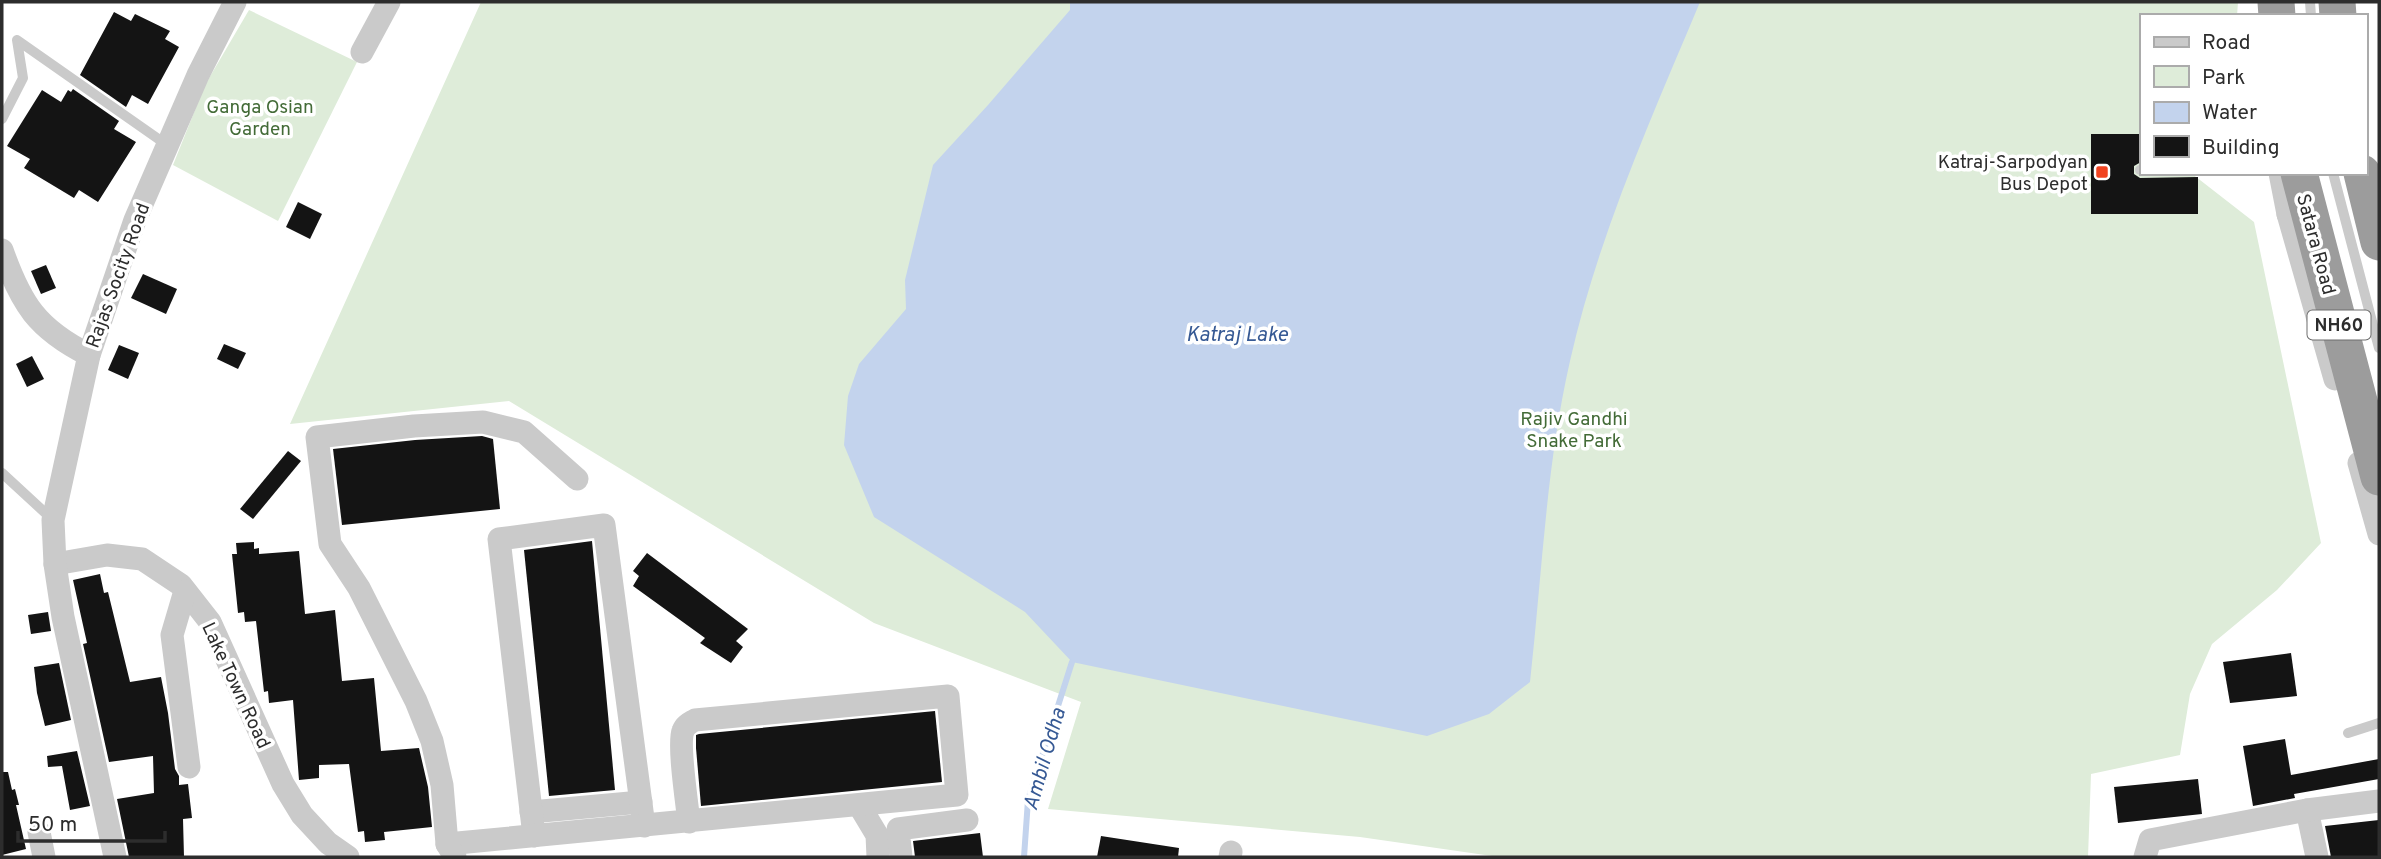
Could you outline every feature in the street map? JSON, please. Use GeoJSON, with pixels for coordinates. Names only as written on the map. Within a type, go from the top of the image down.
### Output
{"type":"FeatureCollection","features":[{"type":"Feature","properties":{"kind":"highway","name":"Satara Road"},"geometry":{"type":"LineString","coordinates":[[2299,175],[2300,222],[2370,461]]}},
{"type":"Feature","properties":{"kind":"highway"},"geometry":{"type":"LineString","coordinates":[[2362,175],[2379,242]]}},
{"type":"Feature","properties":{"kind":"street","name":"Rajas Socity Road"},"geometry":{"type":"LineString","coordinates":[[115,857],[62,617],[53,520],[89,355],[135,220],[198,75],[235,2]]}},
{"type":"Feature","properties":{"kind":"street"},"geometry":{"type":"LineString","coordinates":[[362,52],[388,2]]}},
{"type":"Feature","properties":{"kind":"street"},"geometry":{"type":"LineString","coordinates":[[2281,175],[2300,222]]}},
{"type":"Feature","properties":{"kind":"street"},"geometry":{"type":"LineString","coordinates":[[2,250],[13,281],[36,317],[63,343],[89,355]]}},
{"type":"Feature","properties":{"kind":"street"},"geometry":{"type":"LineString","coordinates":[[576,479],[524,432],[483,422],[414,426],[317,437],[330,544],[359,588],[416,701],[435,752],[451,851],[534,836],[689,822],[957,795],[948,696],[695,720],[687,724],[682,732],[689,822]]}},
{"type":"Feature","properties":{"kind":"street"},"geometry":{"type":"LineString","coordinates":[[2370,461],[2379,534]]}},
{"type":"Feature","properties":{"kind":"street"},"geometry":{"type":"LineString","coordinates":[[534,836],[499,539],[604,525],[644,826]]}},
{"type":"Feature","properties":{"kind":"street","name":"Lake Town Road"},"geometry":{"type":"LineString","coordinates":[[55,564],[107,555],[142,559],[181,585],[210,622],[283,784],[302,815],[328,843],[348,857]]}},
{"type":"Feature","properties":{"kind":"street"},"geometry":{"type":"LineString","coordinates":[[186,591],[172,635],[189,767]]}},
{"type":"Feature","properties":{"kind":"street"},"geometry":{"type":"LineString","coordinates":[[2145,857],[2150,840],[2307,810],[2379,801]]}},
{"type":"Feature","properties":{"kind":"street"},"geometry":{"type":"LineString","coordinates":[[531,812],[641,802]]}},
{"type":"Feature","properties":{"kind":"street"},"geometry":{"type":"LineString","coordinates":[[859,805],[877,835],[878,857]]}},
{"type":"Feature","properties":{"kind":"street"},"geometry":{"type":"LineString","coordinates":[[2307,810],[2317,857]]}},
{"type":"Feature","properties":{"kind":"street"},"geometry":{"type":"LineString","coordinates":[[901,857],[898,830],[967,820]]}},
{"type":"Feature","properties":{"kind":"street"},"geometry":{"type":"LineString","coordinates":[[39,832],[44,857]]}},
{"type":"Feature","properties":{"kind":"lane"},"geometry":{"type":"LineString","coordinates":[[2,119],[23,78],[17,40],[167,145]]}},
{"type":"Feature","properties":{"kind":"lane"},"geometry":{"type":"LineString","coordinates":[[2334,175],[2379,348]]}},
{"type":"Feature","properties":{"kind":"lane"},"geometry":{"type":"LineString","coordinates":[[2,473],[53,520]]}},
{"type":"Feature","properties":{"kind":"lane"},"geometry":{"type":"LineString","coordinates":[[2348,733],[2379,723]]}},
{"type":"Feature","properties":{"kind":"green space","name":"Rajiv Gandhi Snake Park"},"geometry":{"type":"Polygon","coordinates":[[[481,2],[2238,2],[2237,14],[2140,14],[2140,175],[2194,175],[2254,222],[2321,543],[2277,590],[2212,644],[2190,694],[2180,755],[2091,774],[2088,857],[1499,857],[1360,837],[1048,809],[1081,702],[874,623],[509,401],[290,424],[481,2]]]}},
{"type":"Feature","properties":{"kind":"green space","name":"Ganga Osian Garden"},"geometry":{"type":"Polygon","coordinates":[[[249,10],[357,62],[278,221],[173,165],[205,85],[249,10]]]}},
{"type":"Feature","properties":{"kind":"water","name":"Katraj Lake"},"geometry":{"type":"Polygon","coordinates":[[[1070,2],[1700,2],[1627,178],[1595,269],[1570,361],[1555,440],[1530,682],[1489,714],[1427,736],[1072,662],[1025,612],[874,517],[844,445],[848,396],[859,364],[906,309],[905,280],[933,165],[1070,10],[1070,2]]]}},
{"type":"Feature","properties":{"kind":"building"},"geometry":{"type":"Polygon","coordinates":[[[114,12],[131,21],[135,14],[170,31],[165,39],[179,47],[148,104],[132,95],[126,107],[80,75],[114,12]]]}},
{"type":"Feature","properties":{"kind":"building"},"geometry":{"type":"Polygon","coordinates":[[[73,89],[119,121],[114,129],[136,142],[98,202],[79,190],[74,198],[24,168],[30,159],[7,146],[42,90],[61,102],[68,90],[71,92],[73,89]]]}},
{"type":"Feature","properties":{"kind":"building","name":"Katraj-Sarpodyan Bus Depot"},"geometry":{"type":"Polygon","coordinates":[[[2091,134],[2140,134],[2140,163],[2134,166],[2134,174],[2140,178],[2198,177],[2198,214],[2091,214],[2091,134]]]}},
{"type":"Feature","properties":{"kind":"building"},"geometry":{"type":"Polygon","coordinates":[[[298,202],[322,214],[310,239],[286,227],[298,202]]]}},
{"type":"Feature","properties":{"kind":"building"},"geometry":{"type":"Polygon","coordinates":[[[46,265],[56,288],[41,294],[31,271],[46,265]]]}},
{"type":"Feature","properties":{"kind":"building"},"geometry":{"type":"Polygon","coordinates":[[[143,274],[177,289],[166,314],[131,298],[143,274]]]}},
{"type":"Feature","properties":{"kind":"building"},"geometry":{"type":"Polygon","coordinates":[[[224,344],[246,353],[238,369],[217,359],[224,344]]]}},
{"type":"Feature","properties":{"kind":"building"},"geometry":{"type":"Polygon","coordinates":[[[119,345],[139,353],[128,379],[108,370],[119,345]]]}},
{"type":"Feature","properties":{"kind":"building"},"geometry":{"type":"Polygon","coordinates":[[[32,356],[44,379],[27,387],[16,364],[32,356]]]}},
{"type":"Feature","properties":{"kind":"building"},"geometry":{"type":"Polygon","coordinates":[[[482,436],[493,439],[500,509],[342,525],[333,449],[482,436]]]}},
{"type":"Feature","properties":{"kind":"building"},"geometry":{"type":"Polygon","coordinates":[[[288,451],[301,461],[253,519],[240,509],[288,451]]]}},
{"type":"Feature","properties":{"kind":"building"},"geometry":{"type":"Polygon","coordinates":[[[592,541],[615,790],[549,796],[524,550],[592,541]]]}},
{"type":"Feature","properties":{"kind":"building"},"geometry":{"type":"Polygon","coordinates":[[[254,542],[254,549],[259,548],[259,554],[299,551],[305,614],[335,610],[342,681],[374,678],[381,751],[419,748],[428,787],[432,827],[384,832],[385,840],[365,842],[364,831],[358,832],[349,764],[319,765],[319,778],[299,780],[293,700],[269,703],[268,691],[264,692],[256,621],[245,622],[244,612],[238,613],[232,554],[237,554],[236,543],[254,542]]]}},
{"type":"Feature","properties":{"kind":"building"},"geometry":{"type":"Polygon","coordinates":[[[647,553],[748,629],[736,641],[743,647],[731,663],[700,643],[705,638],[633,586],[639,576],[633,571],[647,553]]]}},
{"type":"Feature","properties":{"kind":"building"},"geometry":{"type":"Polygon","coordinates":[[[100,574],[104,593],[108,592],[130,682],[161,677],[179,785],[188,784],[192,818],[183,819],[184,857],[129,857],[117,799],[154,793],[153,756],[109,762],[83,644],[87,643],[73,580],[100,574]]]}},
{"type":"Feature","properties":{"kind":"building"},"geometry":{"type":"Polygon","coordinates":[[[48,612],[51,631],[31,634],[28,615],[48,612]]]}},
{"type":"Feature","properties":{"kind":"building"},"geometry":{"type":"Polygon","coordinates":[[[2291,653],[2297,696],[2230,703],[2223,662],[2291,653]]]}},
{"type":"Feature","properties":{"kind":"building"},"geometry":{"type":"Polygon","coordinates":[[[59,663],[71,720],[45,726],[34,667],[59,663]]]}},
{"type":"Feature","properties":{"kind":"building"},"geometry":{"type":"Polygon","coordinates":[[[935,711],[942,782],[701,806],[696,735],[935,711]]]}},
{"type":"Feature","properties":{"kind":"building"},"geometry":{"type":"Polygon","coordinates":[[[2285,739],[2291,775],[2379,759],[2379,779],[2294,794],[2295,798],[2253,806],[2243,746],[2285,739]]]}},
{"type":"Feature","properties":{"kind":"building"},"geometry":{"type":"Polygon","coordinates":[[[77,751],[90,806],[70,810],[62,766],[48,767],[47,756],[77,751]]]}},
{"type":"Feature","properties":{"kind":"building"},"geometry":{"type":"Polygon","coordinates":[[[2,772],[8,772],[12,790],[15,789],[26,849],[2,855],[2,772]]]}},
{"type":"Feature","properties":{"kind":"building"},"geometry":{"type":"Polygon","coordinates":[[[2198,779],[2202,814],[2118,823],[2114,787],[2198,779]]]}},
{"type":"Feature","properties":{"kind":"building"},"geometry":{"type":"Polygon","coordinates":[[[2379,820],[2379,857],[2331,857],[2325,826],[2379,820]]]}},
{"type":"Feature","properties":{"kind":"building"},"geometry":{"type":"Polygon","coordinates":[[[980,833],[983,857],[915,857],[913,841],[980,833]]]}},
{"type":"Feature","properties":{"kind":"building"},"geometry":{"type":"Polygon","coordinates":[[[1101,836],[1179,848],[1178,857],[1097,857],[1101,836]]]}},
{"type":"Feature","properties":{"kind":"waterway","name":"Ambil Odha"},"geometry":{"type":"LineString","coordinates":[[1024,857],[1028,800],[1072,662]]}},
{"type":"Feature","properties":{"kind":"place","name":"Katraj-Sarpodyan Bus Depot"},"geometry":{"type":"Point","coordinates":[2102,172]}}]}
